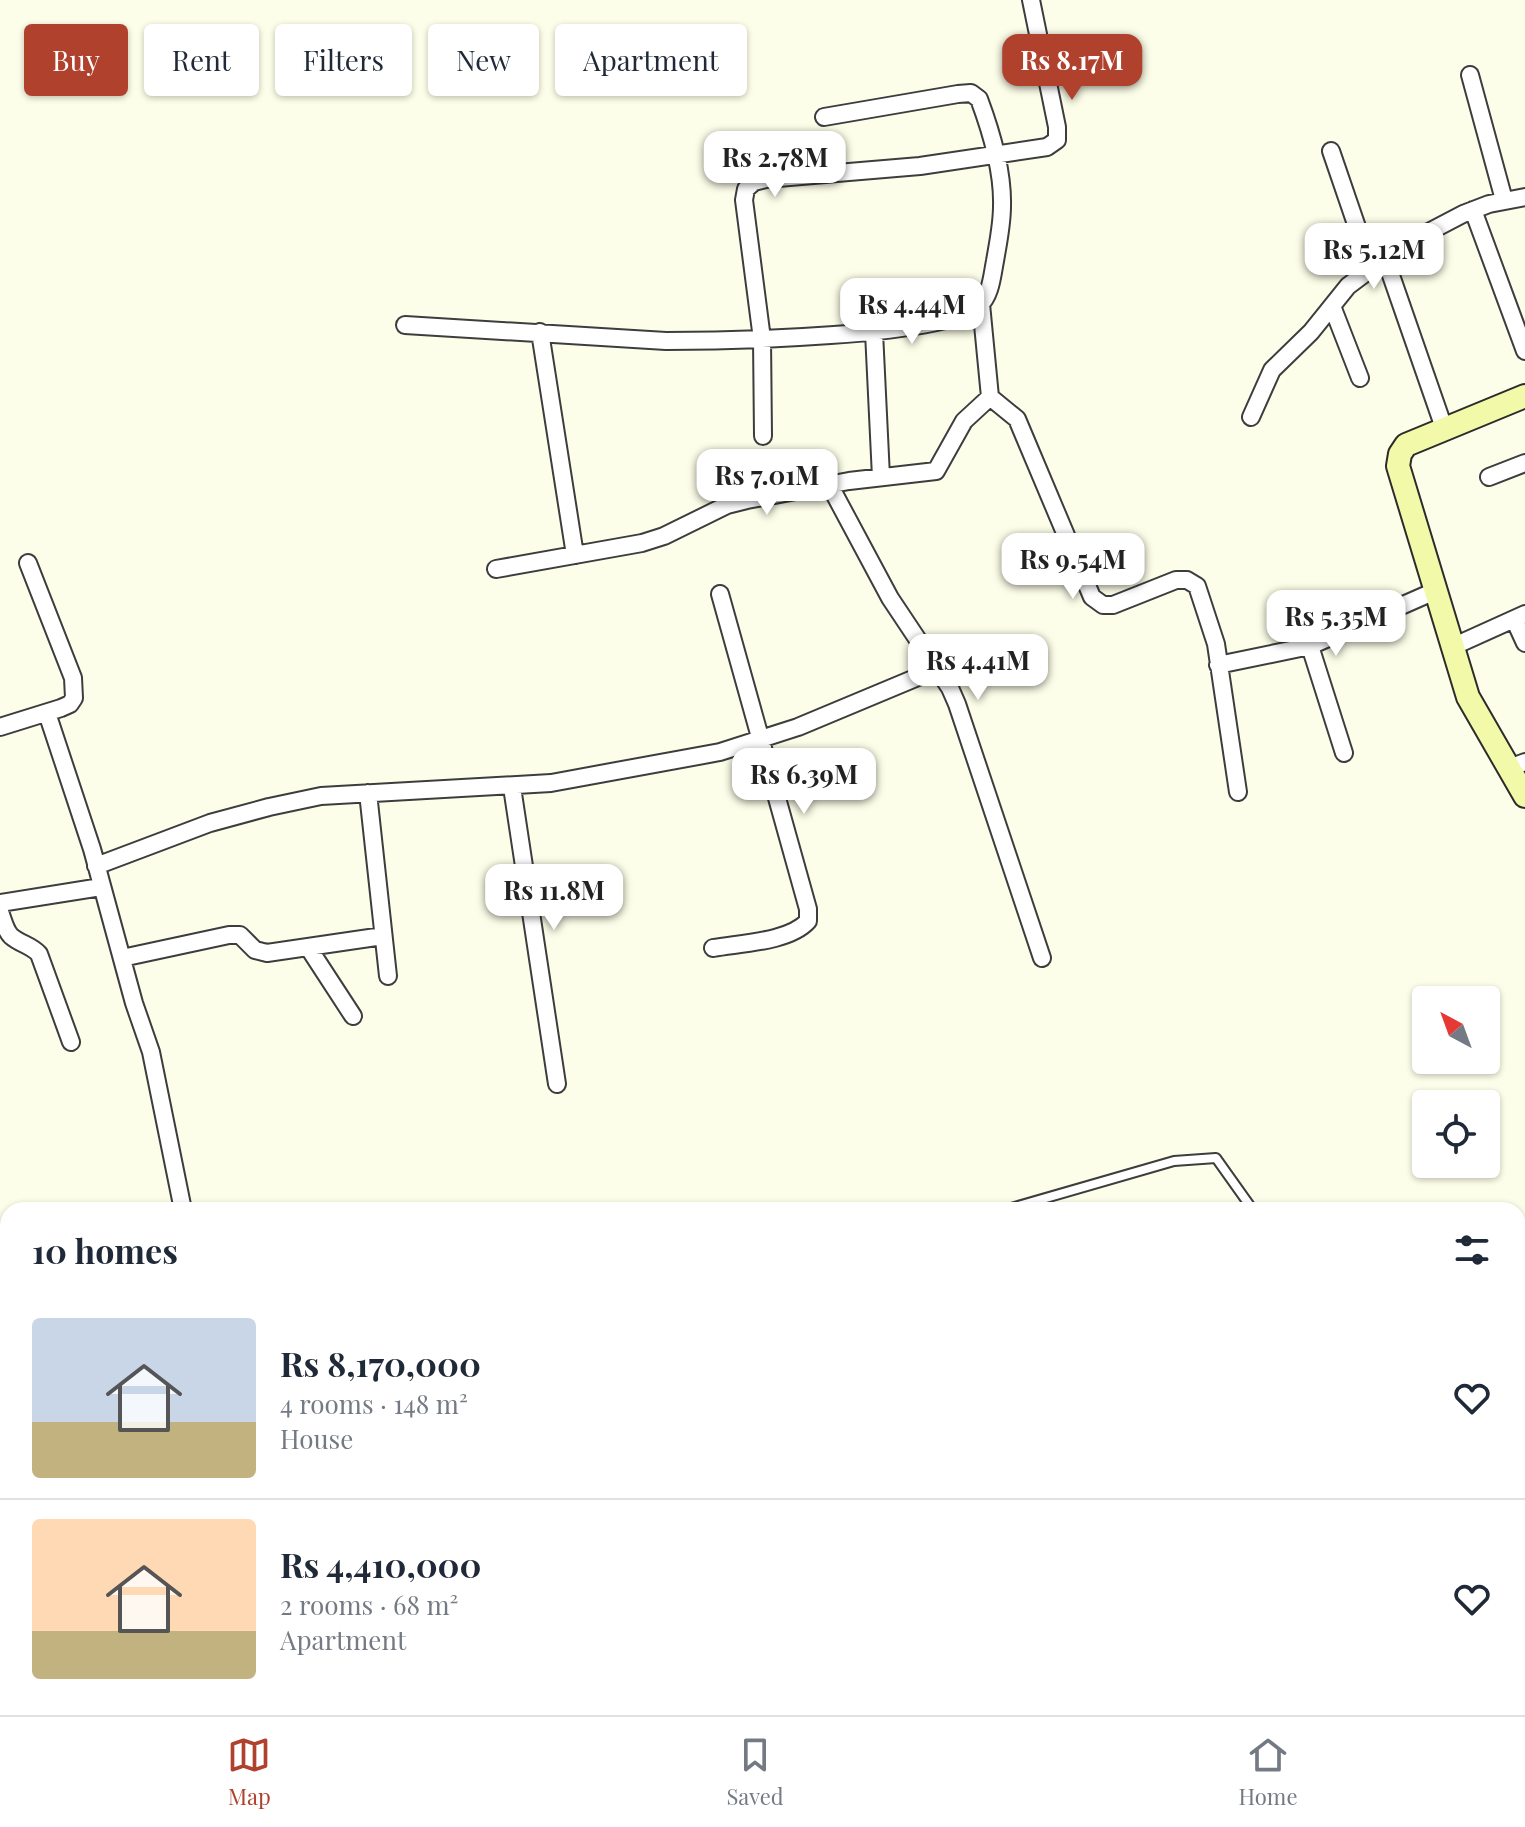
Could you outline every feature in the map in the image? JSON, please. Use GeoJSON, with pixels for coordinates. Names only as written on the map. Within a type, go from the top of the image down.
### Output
{"type":"FeatureCollection","features":[{"type":"Feature","properties":{"kind":"street"},"geometry":{"type":"LineString","coordinates":[[763,436],[762,339],[744,200],[746,189],[754,182],[920,166],[1047,147],[1057,140],[1057,127],[1031,0]]}},
{"type":"Feature","properties":{"kind":"street"},"geometry":{"type":"LineString","coordinates":[[1470,75],[1504,200]]}},
{"type":"Feature","properties":{"kind":"street"},"geometry":{"type":"LineString","coordinates":[[405,325],[666,341],[762,339],[874,332],[957,318],[971,312],[981,304],[990,286],[1002,206],[994,155],[979,99],[971,93],[824,117]]}},
{"type":"Feature","properties":{"kind":"street"},"geometry":{"type":"LineString","coordinates":[[1331,151],[1444,428]]}},
{"type":"Feature","properties":{"kind":"street"},"geometry":{"type":"LineString","coordinates":[[1251,417],[1272,370],[1311,332],[1348,286],[1425,234],[1473,210],[1525,197]]}},
{"type":"Feature","properties":{"kind":"street"},"geometry":{"type":"LineString","coordinates":[[1473,210],[1525,351]]}},
{"type":"Feature","properties":{"kind":"street"},"geometry":{"type":"LineString","coordinates":[[981,304],[990,397],[1017,419],[1092,597],[1103,605],[1113,605],[1176,580],[1187,580],[1197,586],[1216,644],[1238,792]]}},
{"type":"Feature","properties":{"kind":"street"},"geometry":{"type":"LineString","coordinates":[[1332,306],[1360,378]]}},
{"type":"Feature","properties":{"kind":"street"},"geometry":{"type":"LineString","coordinates":[[540,332],[575,555]]}},
{"type":"Feature","properties":{"kind":"street"},"geometry":{"type":"LineString","coordinates":[[874,332],[881,477]]}},
{"type":"Feature","properties":{"kind":"street"},"geometry":{"type":"LineString","coordinates":[[1525,396],[1406,445],[1400,454],[1398,466],[1468,697],[1517,765],[1525,796]]}},
{"type":"Feature","properties":{"kind":"street"},"geometry":{"type":"LineString","coordinates":[[496,569],[642,543],[664,536],[727,505],[829,484],[936,471],[964,421],[990,397]]}},
{"type":"Feature","properties":{"kind":"street"},"geometry":{"type":"LineString","coordinates":[[1489,477],[1525,463]]}},
{"type":"Feature","properties":{"kind":"street"},"geometry":{"type":"LineString","coordinates":[[829,484],[890,598],[957,704],[1042,958]]}},
{"type":"Feature","properties":{"kind":"street"},"geometry":{"type":"LineString","coordinates":[[0,727],[70,704],[76,690],[28,563]]}},
{"type":"Feature","properties":{"kind":"street"},"geometry":{"type":"LineString","coordinates":[[1218,665],[1310,646],[1435,591]]}},
{"type":"Feature","properties":{"kind":"street"},"geometry":{"type":"LineString","coordinates":[[713,948],[788,935],[800,930],[808,921],[808,909],[763,740],[720,594]]}},
{"type":"Feature","properties":{"kind":"street"},"geometry":{"type":"LineString","coordinates":[[1452,647],[1519,616],[1525,643]]}},
{"type":"Feature","properties":{"kind":"street"},"geometry":{"type":"LineString","coordinates":[[1310,646],[1344,753]]}},
{"type":"Feature","properties":{"kind":"street"},"geometry":{"type":"LineString","coordinates":[[96,866],[183,832],[269,807],[321,796],[512,787],[595,776],[720,752],[763,740],[937,669]]}},
{"type":"Feature","properties":{"kind":"street"},"geometry":{"type":"LineString","coordinates":[[47,713],[151,1052],[181,1202]]}},
{"type":"Feature","properties":{"kind":"street"},"geometry":{"type":"LineString","coordinates":[[512,787],[557,1084]]}},
{"type":"Feature","properties":{"kind":"street"},"geometry":{"type":"LineString","coordinates":[[368,793],[388,976]]}},
{"type":"Feature","properties":{"kind":"street"},"geometry":{"type":"LineString","coordinates":[[0,903],[101,887]]}},
{"type":"Feature","properties":{"kind":"street"},"geometry":{"type":"LineString","coordinates":[[0,912],[8,933],[32,946],[39,954],[71,1042]]}},
{"type":"Feature","properties":{"kind":"street"},"geometry":{"type":"LineString","coordinates":[[122,958],[229,935],[240,935],[261,952],[383,936]]}},
{"type":"Feature","properties":{"kind":"street"},"geometry":{"type":"LineString","coordinates":[[308,947],[353,1016]]}},
{"type":"Feature","properties":{"kind":"lane"},"geometry":{"type":"LineString","coordinates":[[1032,1202],[1174,1161],[1216,1158],[1247,1202]]}}]}
